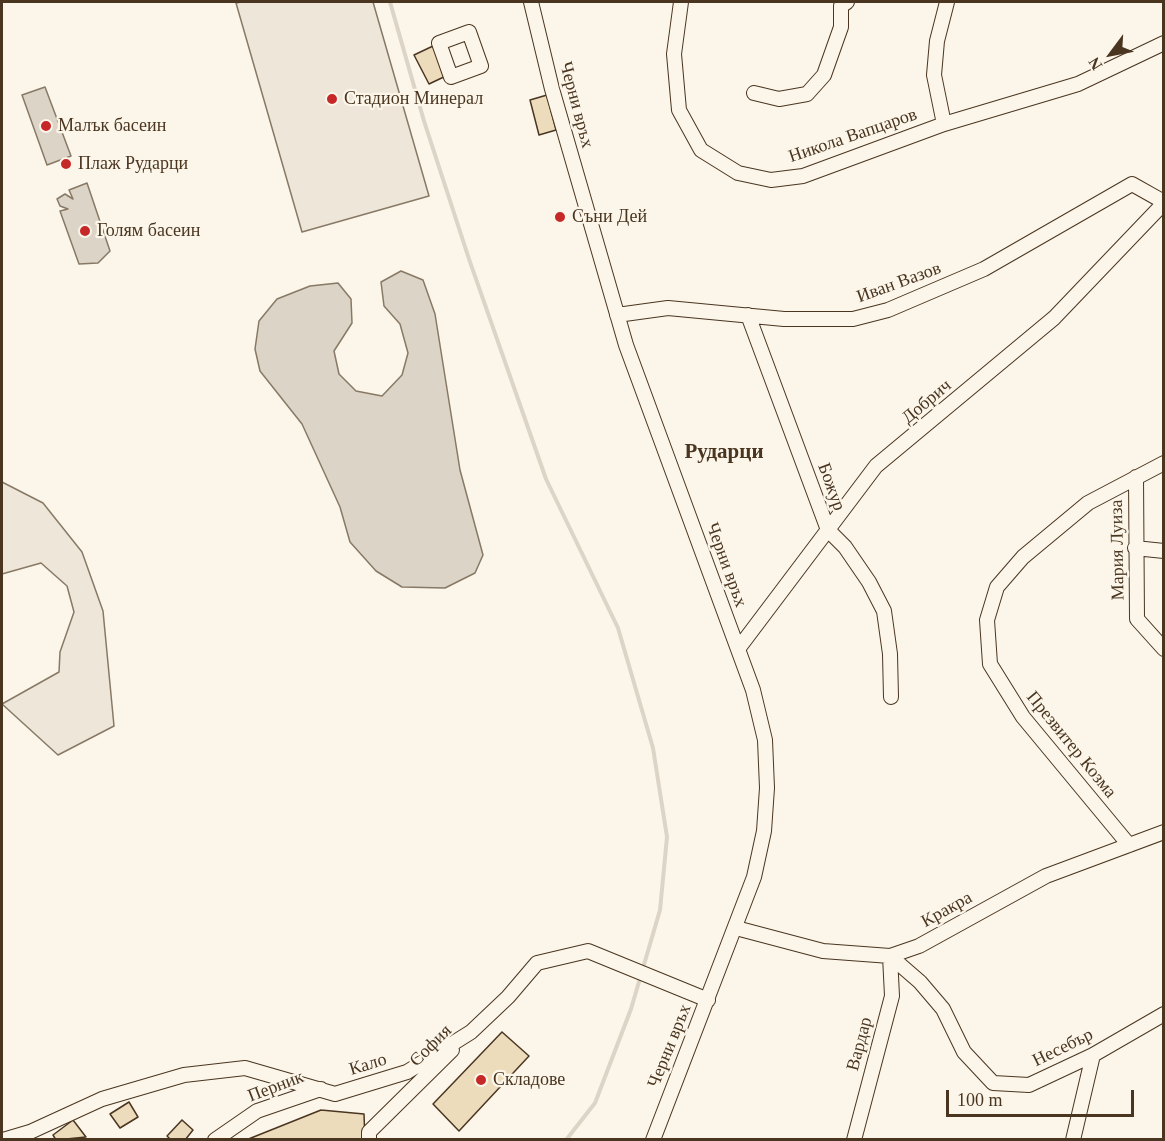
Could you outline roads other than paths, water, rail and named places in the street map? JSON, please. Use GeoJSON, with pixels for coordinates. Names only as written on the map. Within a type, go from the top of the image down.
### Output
{"type":"FeatureCollection","features":[{"type":"Feature","properties":{"kind":"street","name":"Черни връх"},"geometry":{"type":"LineString","coordinates":[[531,2],[552,88],[626,345],[753,690],[765,740],[767,788],[764,831],[754,877],[652,1140]]}},
{"type":"Feature","properties":{"kind":"street","name":"Никола Вапцаров"},"geometry":{"type":"LineString","coordinates":[[681,2],[674,54],[679,110],[701,150],[738,173],[771,180],[803,176],[944,124],[1078,84],[1164,43]]}},
{"type":"Feature","properties":{"kind":"street"},"geometry":{"type":"LineString","coordinates":[[754,93],[779,99],[807,94],[824,75],[841,27],[841,6],[847,2]]}},
{"type":"Feature","properties":{"kind":"street"},"geometry":{"type":"LineString","coordinates":[[944,124],[934,75],[937,41],[947,2]]}},
{"type":"Feature","properties":{"kind":"street","name":"Иван Вазов"},"geometry":{"type":"LineString","coordinates":[[617,315],[668,308],[748,315],[853,319],[888,310],[984,269],[1132,184],[1164,202]]}},
{"type":"Feature","properties":{"kind":"street","name":"Добрич"},"geometry":{"type":"LineString","coordinates":[[738,649],[876,466],[1054,318],[1164,202]]}},
{"type":"Feature","properties":{"kind":"street","name":"Божур"},"geometry":{"type":"LineString","coordinates":[[748,315],[828,531],[845,547],[869,582],[884,611],[890,654],[891,697]]}},
{"type":"Feature","properties":{"kind":"street","name":"Презвитер Козма"},"geometry":{"type":"LineString","coordinates":[[1130,845],[1023,717],[990,664],[987,620],[997,587],[1023,557],[1088,503],[1164,463]]}},
{"type":"Feature","properties":{"kind":"street","name":"Мария Луиза"},"geometry":{"type":"LineString","coordinates":[[1136,477],[1137,619],[1164,649]]}},
{"type":"Feature","properties":{"kind":"street"},"geometry":{"type":"LineString","coordinates":[[1135,548],[1164,551]]}},
{"type":"Feature","properties":{"kind":"street","name":"Кракра"},"geometry":{"type":"LineString","coordinates":[[736,928],[823,951],[890,956],[919,946],[1046,876],[1164,832]]}},
{"type":"Feature","properties":{"kind":"street","name":"Кало"},"geometry":{"type":"LineString","coordinates":[[3,1140],[30,1132],[102,1099],[184,1075],[245,1068],[335,1094],[407,1072],[471,1032],[508,997],[537,963],[588,951],[708,1000]]}},
{"type":"Feature","properties":{"kind":"street","name":"Несебър"},"geometry":{"type":"LineString","coordinates":[[890,956],[920,982],[943,1009],[964,1052],[993,1083],[1029,1085],[1093,1055],[1164,1014]]}},
{"type":"Feature","properties":{"kind":"street","name":"Вардар"},"geometry":{"type":"LineString","coordinates":[[854,1140],[892,996],[890,956]]}},
{"type":"Feature","properties":{"kind":"street","name":"София"},"geometry":{"type":"LineString","coordinates":[[369,1140],[369,1132],[471,1032]]}},
{"type":"Feature","properties":{"kind":"street"},"geometry":{"type":"LineString","coordinates":[[1073,1140],[1093,1055]]}},
{"type":"Feature","properties":{"kind":"street","name":"Перник"},"geometry":{"type":"LineString","coordinates":[[215,1140],[257,1111],[321,1089]]}},
{"type":"Feature","properties":{"kind":"waterway"},"geometry":{"type":"LineString","coordinates":[[390,2],[424,121],[469,259],[546,479],[618,628],[653,748],[667,837],[660,910],[631,1009],[595,1103],[566,1140]]}},
{"type":"Feature","properties":{"kind":"place","name":"Стадион Минерал"},"geometry":{"type":"Point","coordinates":[332,99]}},
{"type":"Feature","properties":{"kind":"place","name":"Малък басеин"},"geometry":{"type":"Point","coordinates":[46,126]}},
{"type":"Feature","properties":{"kind":"place","name":"Плаж Рударци"},"geometry":{"type":"Point","coordinates":[66,164]}},
{"type":"Feature","properties":{"kind":"place","name":"Съни Дей"},"geometry":{"type":"Point","coordinates":[560,217]}},
{"type":"Feature","properties":{"kind":"place","name":"Голям басеин"},"geometry":{"type":"Point","coordinates":[85,231]}},
{"type":"Feature","properties":{"kind":"place","name":"Складове"},"geometry":{"type":"Point","coordinates":[481,1080]}},
{"type":"Feature","properties":{"kind":"district","name":"Рударци"},"geometry":{"type":"Point","coordinates":[724,453]}}]}
